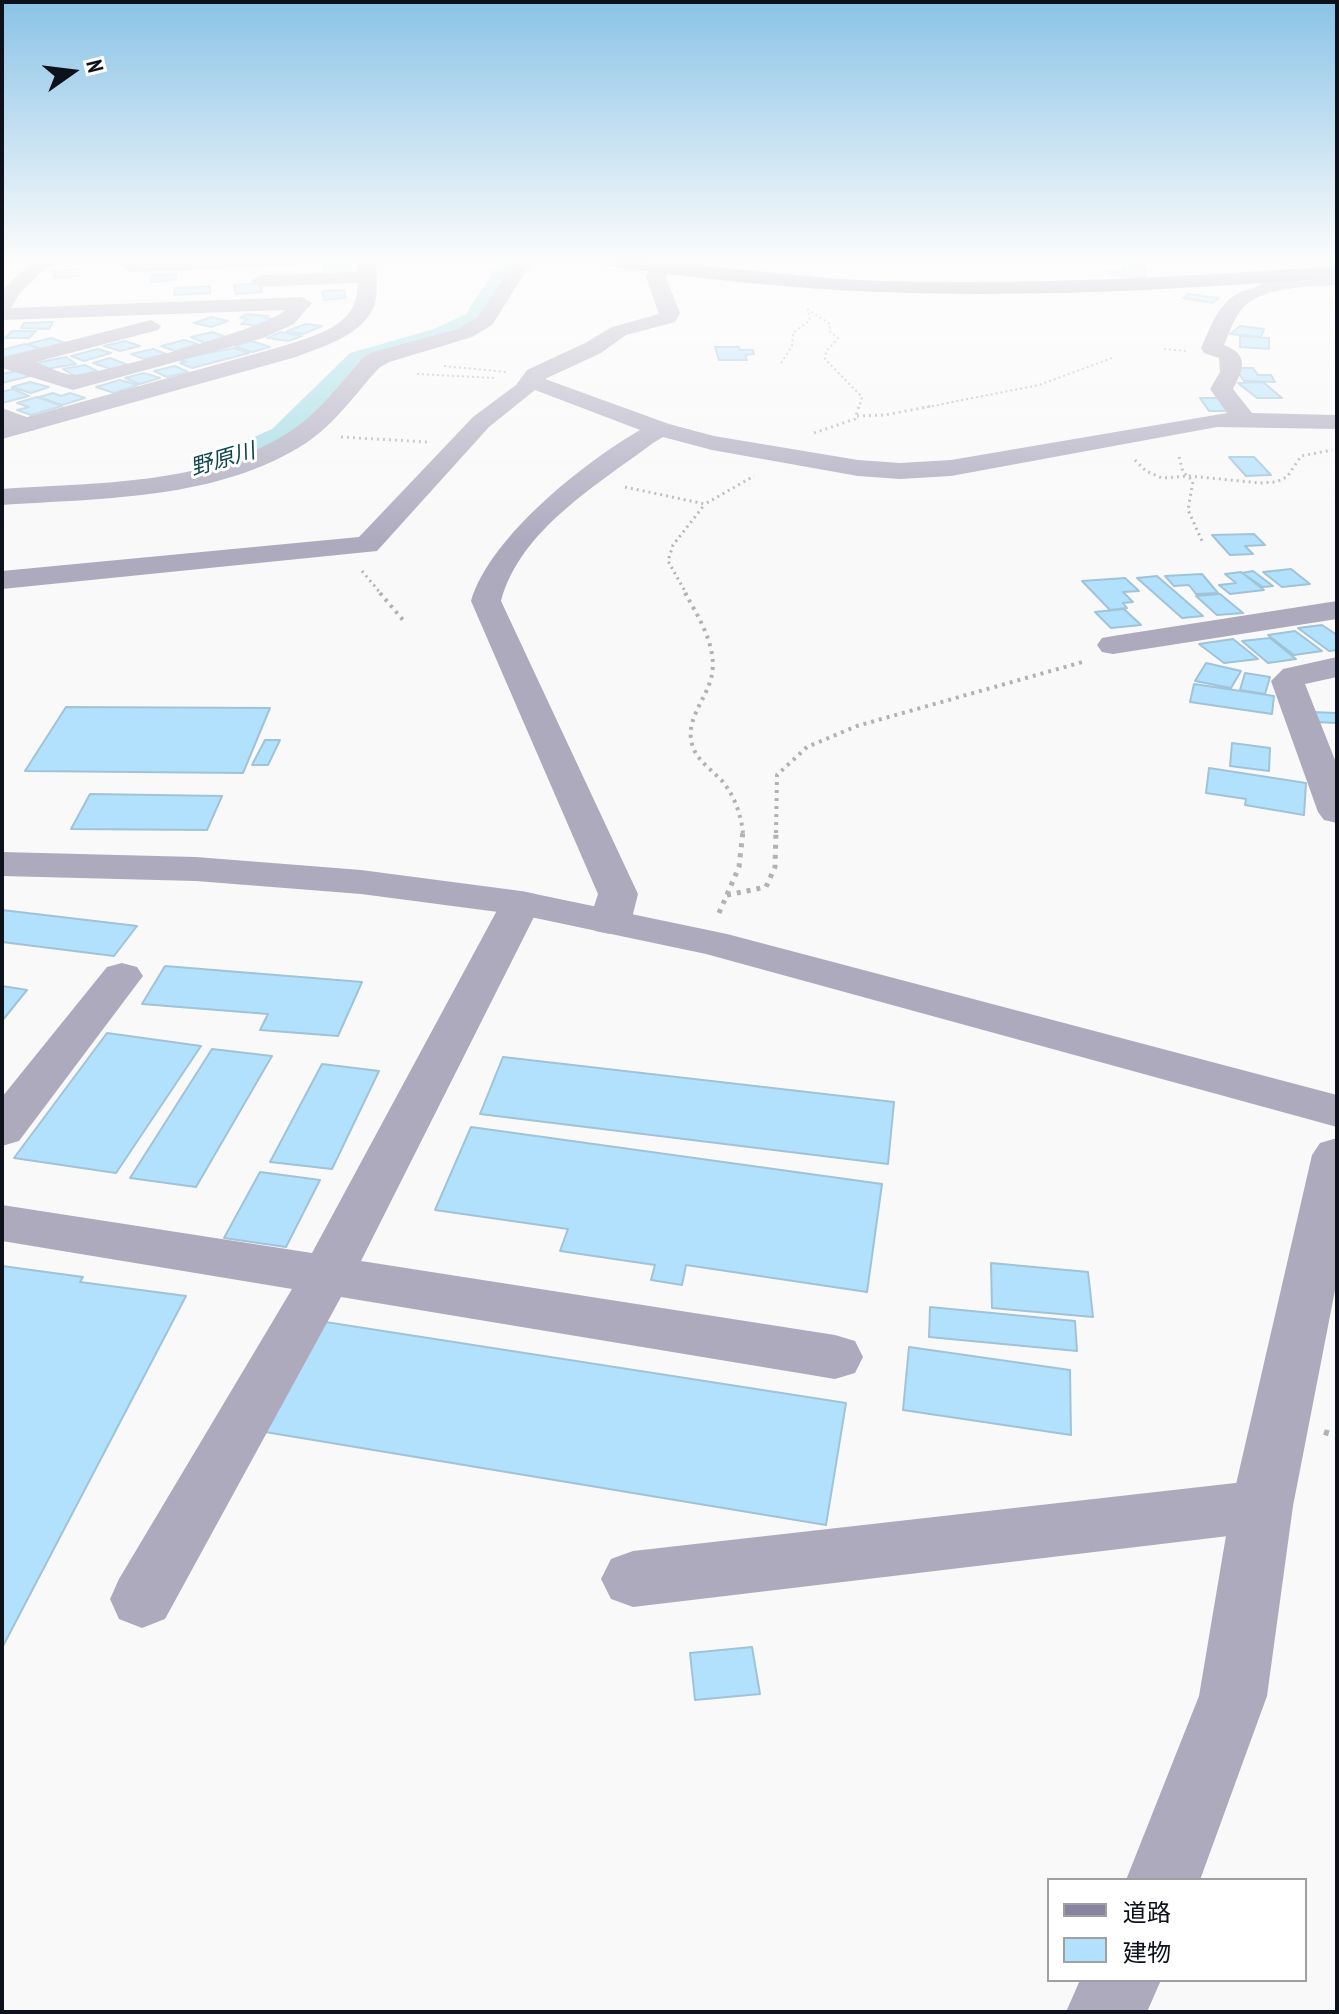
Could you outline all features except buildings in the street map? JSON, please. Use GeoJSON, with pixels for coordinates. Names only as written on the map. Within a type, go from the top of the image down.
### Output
{"type":"FeatureCollection","features":[{"type":"Feature","properties":{"kind":"street"},"geometry":{"type":"LineString","coordinates":[[8,363],[43,354]]}},
{"type":"Feature","properties":{"kind":"street"},"geometry":{"type":"LineString","coordinates":[[8,363],[73,383],[181,354]]}},
{"type":"Feature","properties":{"kind":"street"},"geometry":{"type":"LineString","coordinates":[[2,432],[281,354]]}},
{"type":"Feature","properties":{"kind":"street"},"geometry":{"type":"LineString","coordinates":[[2,497],[146,484],[203,475],[250,461],[297,438],[318,422],[371,363],[390,354]]}},
{"type":"Feature","properties":{"kind":"street"},"geometry":{"type":"LineString","coordinates":[[2,580],[367,545],[481,422],[524,390],[533,379],[581,354]]}},
{"type":"Feature","properties":{"kind":"street"},"geometry":{"type":"LineString","coordinates":[[1229,354],[1231,372],[1221,389],[1245,420]]}},
{"type":"Feature","properties":{"kind":"street"},"geometry":{"type":"LineString","coordinates":[[533,379],[660,429],[748,450],[858,468],[900,471],[951,468],[1217,420],[1337,422]]}},
{"type":"Feature","properties":{"kind":"street"},"geometry":{"type":"LineString","coordinates":[[2,415],[26,425]]}},
{"type":"Feature","properties":{"kind":"street"},"geometry":{"type":"LineString","coordinates":[[610,922],[618,894],[486,601],[487,584],[508,553],[548,511],[660,429]]}},
{"type":"Feature","properties":{"kind":"street"},"geometry":{"type":"LineString","coordinates":[[1113,645],[1337,610]]}},
{"type":"Feature","properties":{"kind":"street"},"geometry":{"type":"LineString","coordinates":[[1337,667],[1295,676],[1287,681],[1337,812]]}},
{"type":"Feature","properties":{"kind":"street"},"geometry":{"type":"LineString","coordinates":[[2,864],[196,869],[361,882],[521,903],[705,941],[1337,1111]]}},
{"type":"Feature","properties":{"kind":"street"},"geometry":{"type":"LineString","coordinates":[[142,1599],[327,1275],[521,903]]}},
{"type":"Feature","properties":{"kind":"street"},"geometry":{"type":"LineString","coordinates":[[2,1130],[122,976]]}},
{"type":"Feature","properties":{"kind":"street"},"geometry":{"type":"LineString","coordinates":[[1164,1878],[1233,1696],[1262,1506],[1337,1155]]}},
{"type":"Feature","properties":{"kind":"street"},"geometry":{"type":"LineString","coordinates":[[2,1223],[835,1357]]}},
{"type":"Feature","properties":{"kind":"street"},"geometry":{"type":"LineString","coordinates":[[633,1579],[1262,1506]]}},
{"type":"Feature","properties":{"kind":"street"},"geometry":{"type":"LineString","coordinates":[[1105,2012],[1121,1982]]}},
{"type":"Feature","properties":{"kind":"path"},"geometry":{"type":"LineString","coordinates":[[781,363],[787,354]]}},
{"type":"Feature","properties":{"kind":"path"},"geometry":{"type":"LineString","coordinates":[[826,354],[825,359],[862,397],[857,416]]}},
{"type":"Feature","properties":{"kind":"path"},"geometry":{"type":"LineString","coordinates":[[809,436],[857,416],[885,415],[1027,387],[1072,375],[1112,358]]}},
{"type":"Feature","properties":{"kind":"path"},"geometry":{"type":"LineString","coordinates":[[371,363],[477,368],[533,379]]}},
{"type":"Feature","properties":{"kind":"path"},"geometry":{"type":"LineString","coordinates":[[353,383],[401,373],[533,379]]}},
{"type":"Feature","properties":{"kind":"path"},"geometry":{"type":"LineString","coordinates":[[1129,436],[1132,454],[1146,471],[1162,478],[1190,476],[1276,482],[1287,477],[1301,456],[1337,448]]}},
{"type":"Feature","properties":{"kind":"path"},"geometry":{"type":"LineString","coordinates":[[297,438],[460,444]]}},
{"type":"Feature","properties":{"kind":"path"},"geometry":{"type":"LineString","coordinates":[[1179,457],[1183,472],[1193,481],[1188,510],[1203,543]]}},
{"type":"Feature","properties":{"kind":"path"},"geometry":{"type":"LineString","coordinates":[[705,941],[741,865],[746,842],[727,788],[693,749],[689,727],[712,681],[713,660],[706,636],[668,561],[673,545],[705,504],[740,481],[757,475]]}},
{"type":"Feature","properties":{"kind":"path"},"geometry":{"type":"LineString","coordinates":[[589,481],[705,504]]}},
{"type":"Feature","properties":{"kind":"path"},"geometry":{"type":"LineString","coordinates":[[367,545],[359,563],[361,571],[403,620]]}},
{"type":"Feature","properties":{"kind":"path"},"geometry":{"type":"LineString","coordinates":[[727,895],[766,887],[775,867],[777,775],[807,747],[857,726],[1079,662]]}},
{"type":"Feature","properties":{"kind":"waterway","name":"野原川"},"geometry":{"type":"LineString","coordinates":[[226,463],[285,437],[361,360],[377,354]]}}]}
